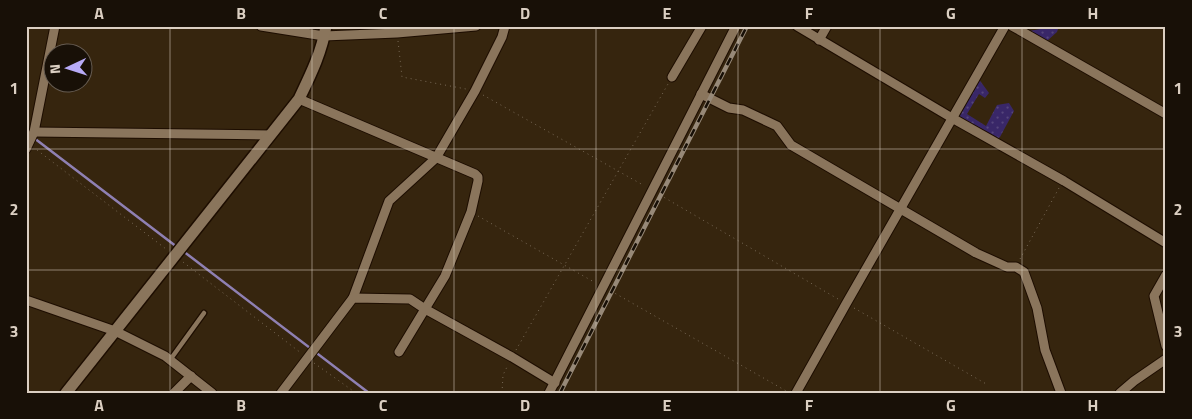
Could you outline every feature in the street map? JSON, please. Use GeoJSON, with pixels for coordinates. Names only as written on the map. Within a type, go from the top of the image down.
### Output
{"type":"FeatureCollection","features":[{"type":"Feature","properties":{"kind":"street"},"geometry":{"type":"LineString","coordinates":[[28,146],[34,132],[55,26]]}},
{"type":"Feature","properties":{"kind":"street"},"geometry":{"type":"LineString","coordinates":[[261,26],[325,31],[397,33],[476,26]]}},
{"type":"Feature","properties":{"kind":"street"},"geometry":{"type":"LineString","coordinates":[[281,393],[353,298],[389,202],[436,158],[475,91],[502,37],[505,26]]}},
{"type":"Feature","properties":{"kind":"street"},"geometry":{"type":"LineString","coordinates":[[672,77],[702,26]]}},
{"type":"Feature","properties":{"kind":"street"},"geometry":{"type":"LineString","coordinates":[[549,393],[736,26]]}},
{"type":"Feature","properties":{"kind":"street"},"geometry":{"type":"LineString","coordinates":[[797,26],[952,118],[1064,180],[1166,243]]}},
{"type":"Feature","properties":{"kind":"street"},"geometry":{"type":"LineString","coordinates":[[819,40],[827,26]]}},
{"type":"Feature","properties":{"kind":"street"},"geometry":{"type":"LineString","coordinates":[[796,393],[1005,26]]}},
{"type":"Feature","properties":{"kind":"street"},"geometry":{"type":"LineString","coordinates":[[1012,26],[1166,114]]}},
{"type":"Feature","properties":{"kind":"street"},"geometry":{"type":"LineString","coordinates":[[66,393],[299,99],[312,72],[325,31]]}},
{"type":"Feature","properties":{"kind":"street"},"geometry":{"type":"LineString","coordinates":[[702,94],[729,108],[743,110],[777,126],[791,145],[976,253],[1006,267],[1016,267],[1024,272],[1037,308],[1045,350],[1061,393]]}},
{"type":"Feature","properties":{"kind":"street"},"geometry":{"type":"LineString","coordinates":[[299,99],[475,174],[478,177],[471,212],[446,276],[399,352]]}},
{"type":"Feature","properties":{"kind":"street"},"geometry":{"type":"LineString","coordinates":[[34,132],[271,135]]}},
{"type":"Feature","properties":{"kind":"street"},"geometry":{"type":"LineString","coordinates":[[1166,275],[1154,296],[1166,346]]}},
{"type":"Feature","properties":{"kind":"street"},"geometry":{"type":"LineString","coordinates":[[353,298],[410,299],[555,383]]}},
{"type":"Feature","properties":{"kind":"street"},"geometry":{"type":"LineString","coordinates":[[26,300],[115,331],[165,356],[212,393]]}},
{"type":"Feature","properties":{"kind":"street"},"geometry":{"type":"LineString","coordinates":[[1120,393],[1165,360]]}},
{"type":"Feature","properties":{"kind":"street"},"geometry":{"type":"LineString","coordinates":[[174,393],[191,376]]}},
{"type":"Feature","properties":{"kind":"lane"},"geometry":{"type":"LineString","coordinates":[[170,360],[204,313]]}},
{"type":"Feature","properties":{"kind":"path"},"geometry":{"type":"LineString","coordinates":[[397,33],[402,77],[475,91],[653,190],[988,385]]}},
{"type":"Feature","properties":{"kind":"path"},"geometry":{"type":"LineString","coordinates":[[502,393],[503,375],[512,357],[672,77]]}},
{"type":"Feature","properties":{"kind":"path"},"geometry":{"type":"LineString","coordinates":[[28,146],[307,358],[356,393]]}},
{"type":"Feature","properties":{"kind":"path"},"geometry":{"type":"LineString","coordinates":[[1016,267],[1064,180]]}},
{"type":"Feature","properties":{"kind":"path"},"geometry":{"type":"LineString","coordinates":[[471,212],[789,393]]}},
{"type":"Feature","properties":{"kind":"shaded area"},"geometry":{"type":"Polygon","coordinates":[[[1047,26],[1059,26],[1057,32],[1047,41],[1029,31],[1046,28],[1047,26]]]}},
{"type":"Feature","properties":{"kind":"shaded area"},"geometry":{"type":"Polygon","coordinates":[[[978,78],[989,93],[985,98],[979,94],[967,114],[986,126],[997,105],[1009,103],[1014,111],[1000,137],[996,140],[956,118],[978,78]]]}},
{"type":"Feature","properties":{"kind":"waterway"},"geometry":{"type":"LineString","coordinates":[[34,138],[177,247]]}},
{"type":"Feature","properties":{"kind":"waterway"},"geometry":{"type":"LineString","coordinates":[[183,251],[369,393]]}},
{"type":"Feature","properties":{"kind":"railway"},"geometry":{"type":"LineString","coordinates":[[560,393],[747,26]]}}]}
